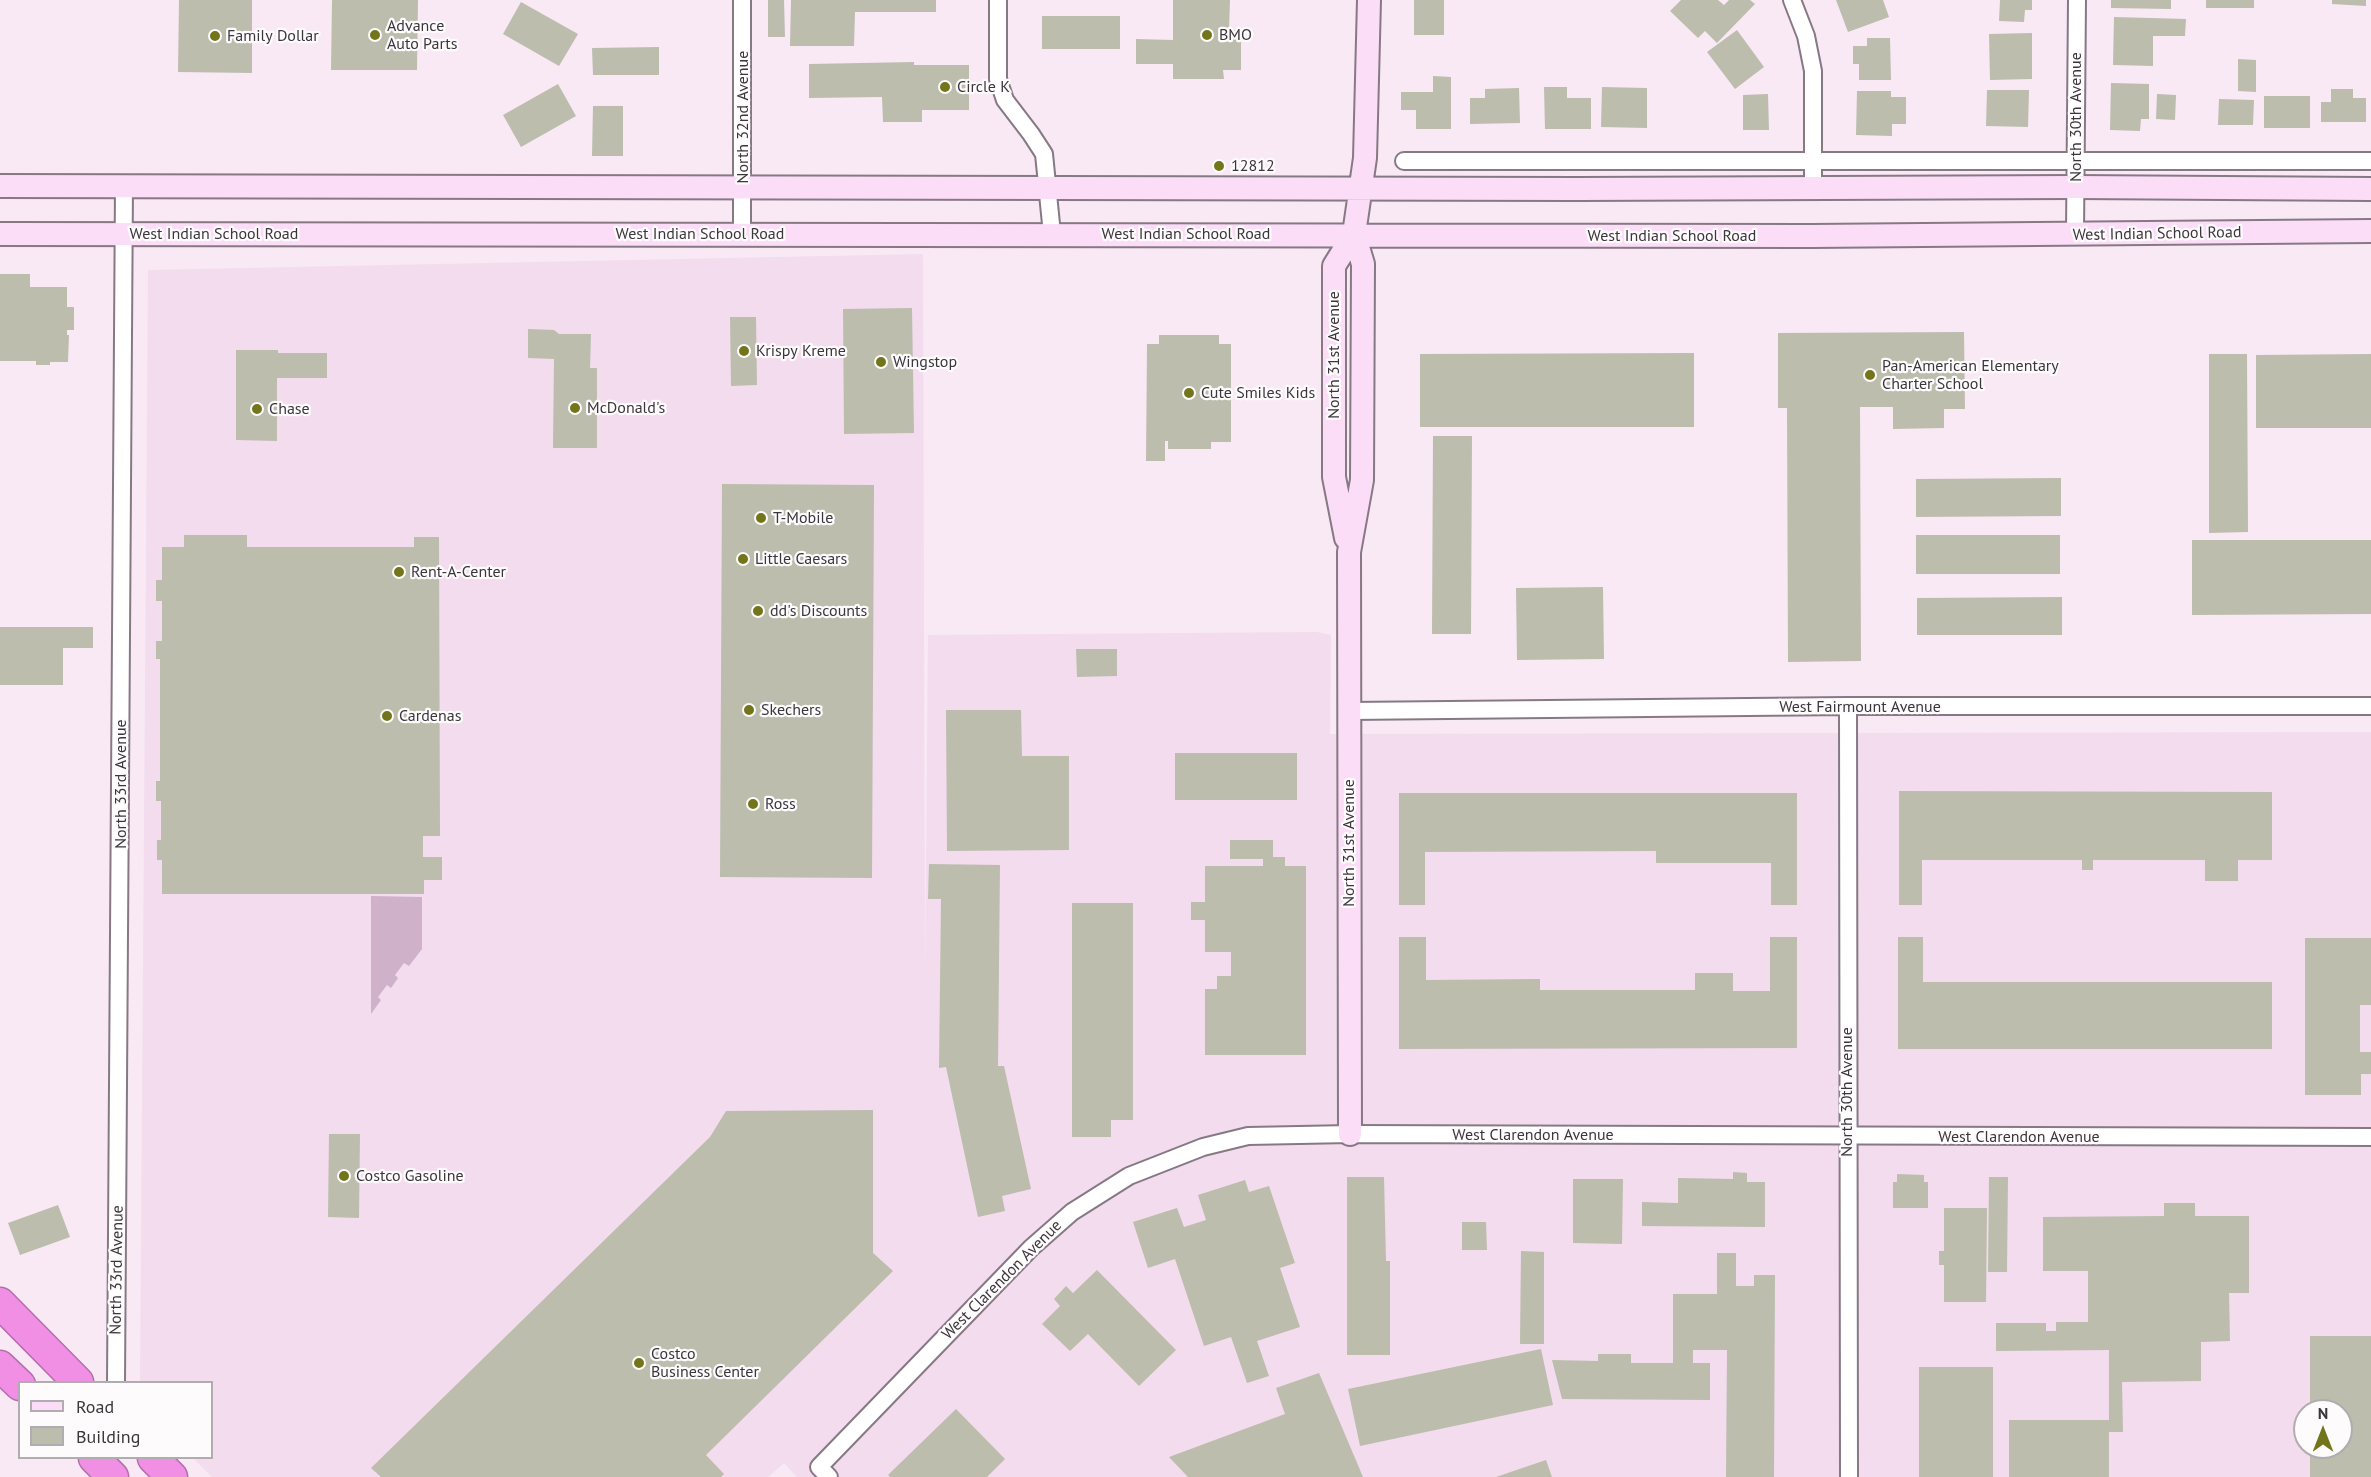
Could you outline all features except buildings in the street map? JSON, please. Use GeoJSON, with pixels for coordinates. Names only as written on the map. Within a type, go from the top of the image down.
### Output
{"type":"FeatureCollection","features":[{"type":"Feature","properties":{"kind":"highway"},"geometry":{"type":"LineString","coordinates":[[0,1303],[76,1381]]}},
{"type":"Feature","properties":{"kind":"highway"},"geometry":{"type":"LineString","coordinates":[[0,1366],[18,1383]]}},
{"type":"Feature","properties":{"kind":"highway"},"geometry":{"type":"LineString","coordinates":[[95,1459],[113,1477]]}},
{"type":"Feature","properties":{"kind":"highway"},"geometry":{"type":"LineString","coordinates":[[154,1459],[172,1477]]}},
{"type":"Feature","properties":{"kind":"main road","name":"North 31st Avenue"},"geometry":{"type":"LineString","coordinates":[[1350,1134],[1349,552],[1334,477],[1334,266],[1354,234],[1365,158],[1368,0]]}},
{"type":"Feature","properties":{"kind":"main road"},"geometry":{"type":"LineString","coordinates":[[0,186],[2371,189]]}},
{"type":"Feature","properties":{"kind":"main road","name":"West Indian School Road"},"geometry":{"type":"LineString","coordinates":[[0,234],[1791,236],[2371,231]]}},
{"type":"Feature","properties":{"kind":"street","name":"North 32nd Avenue"},"geometry":{"type":"LineString","coordinates":[[742,0],[742,234]]}},
{"type":"Feature","properties":{"kind":"street"},"geometry":{"type":"LineString","coordinates":[[998,0],[998,79],[1005,100],[1044,154],[1052,234]]}},
{"type":"Feature","properties":{"kind":"street"},"geometry":{"type":"LineString","coordinates":[[1792,0],[1806,36],[1813,71],[1813,188]]}},
{"type":"Feature","properties":{"kind":"street","name":"North 30th Avenue"},"geometry":{"type":"LineString","coordinates":[[2075,234],[2077,0]]}},
{"type":"Feature","properties":{"kind":"street"},"geometry":{"type":"LineString","coordinates":[[1404,161],[2371,161]]}},
{"type":"Feature","properties":{"kind":"street","name":"North 33rd Avenue"},"geometry":{"type":"LineString","coordinates":[[116,1381],[124,186]]}},
{"type":"Feature","properties":{"kind":"street","name":"North 30th Avenue"},"geometry":{"type":"LineString","coordinates":[[1848,706],[1849,1477]]}},
{"type":"Feature","properties":{"kind":"street","name":"West Fairmount Avenue"},"geometry":{"type":"LineString","coordinates":[[1349,711],[1848,706],[2371,706]]}},
{"type":"Feature","properties":{"kind":"street","name":"West Clarendon Avenue"},"geometry":{"type":"LineString","coordinates":[[824,1472],[1030,1248],[1072,1212],[1129,1176],[1203,1147],[1248,1136],[1350,1134],[2371,1137]]}},
{"type":"Feature","properties":{"kind":"shaded area"},"geometry":{"type":"Polygon","coordinates":[[[923,254],[925,983],[928,635],[1317,632],[1331,635],[1330,734],[2371,732],[2371,1477],[797,1477],[784,1463],[768,1477],[212,1477],[194,1459],[213,1459],[213,1381],[140,1381],[148,270],[923,254]]]}},
{"type":"Feature","properties":{"kind":"shaded area"},"geometry":{"type":"Polygon","coordinates":[[[371,896],[422,897],[422,949],[409,966],[404,963],[395,975],[398,978],[391,988],[387,985],[378,997],[381,1000],[371,1014],[371,896]]]}},
{"type":"Feature","properties":{"kind":"place","name":"Advance Auto Parts"},"geometry":{"type":"Point","coordinates":[375,35]}},
{"type":"Feature","properties":{"kind":"place","name":"BMO"},"geometry":{"type":"Point","coordinates":[1207,35]}},
{"type":"Feature","properties":{"kind":"place","name":"Family Dollar"},"geometry":{"type":"Point","coordinates":[215,36]}},
{"type":"Feature","properties":{"kind":"place","name":"Circle K"},"geometry":{"type":"Point","coordinates":[945,87]}},
{"type":"Feature","properties":{"kind":"place","name":"12812"},"geometry":{"type":"Point","coordinates":[1219,166]}},
{"type":"Feature","properties":{"kind":"place","name":"Krispy Kreme"},"geometry":{"type":"Point","coordinates":[744,351]}},
{"type":"Feature","properties":{"kind":"place","name":"Wingstop"},"geometry":{"type":"Point","coordinates":[881,362]}},
{"type":"Feature","properties":{"kind":"place","name":"Pan-American Elementary Charter School"},"geometry":{"type":"Point","coordinates":[1870,375]}},
{"type":"Feature","properties":{"kind":"place","name":"Cute Smiles Kids"},"geometry":{"type":"Point","coordinates":[1189,393]}},
{"type":"Feature","properties":{"kind":"place","name":"McDonald's"},"geometry":{"type":"Point","coordinates":[575,408]}},
{"type":"Feature","properties":{"kind":"place","name":"Chase"},"geometry":{"type":"Point","coordinates":[257,409]}},
{"type":"Feature","properties":{"kind":"place","name":"T-Mobile"},"geometry":{"type":"Point","coordinates":[761,518]}},
{"type":"Feature","properties":{"kind":"place","name":"Little Caesars"},"geometry":{"type":"Point","coordinates":[743,559]}},
{"type":"Feature","properties":{"kind":"place","name":"Rent-A-Center"},"geometry":{"type":"Point","coordinates":[399,572]}},
{"type":"Feature","properties":{"kind":"place","name":"dd's Discounts"},"geometry":{"type":"Point","coordinates":[758,611]}},
{"type":"Feature","properties":{"kind":"place","name":"Skechers"},"geometry":{"type":"Point","coordinates":[749,710]}},
{"type":"Feature","properties":{"kind":"place","name":"Cardenas"},"geometry":{"type":"Point","coordinates":[387,716]}},
{"type":"Feature","properties":{"kind":"place","name":"Ross"},"geometry":{"type":"Point","coordinates":[753,804]}},
{"type":"Feature","properties":{"kind":"place","name":"Costco Gasoline"},"geometry":{"type":"Point","coordinates":[344,1176]}},
{"type":"Feature","properties":{"kind":"place","name":"Costco Business Center"},"geometry":{"type":"Point","coordinates":[639,1363]}}]}
